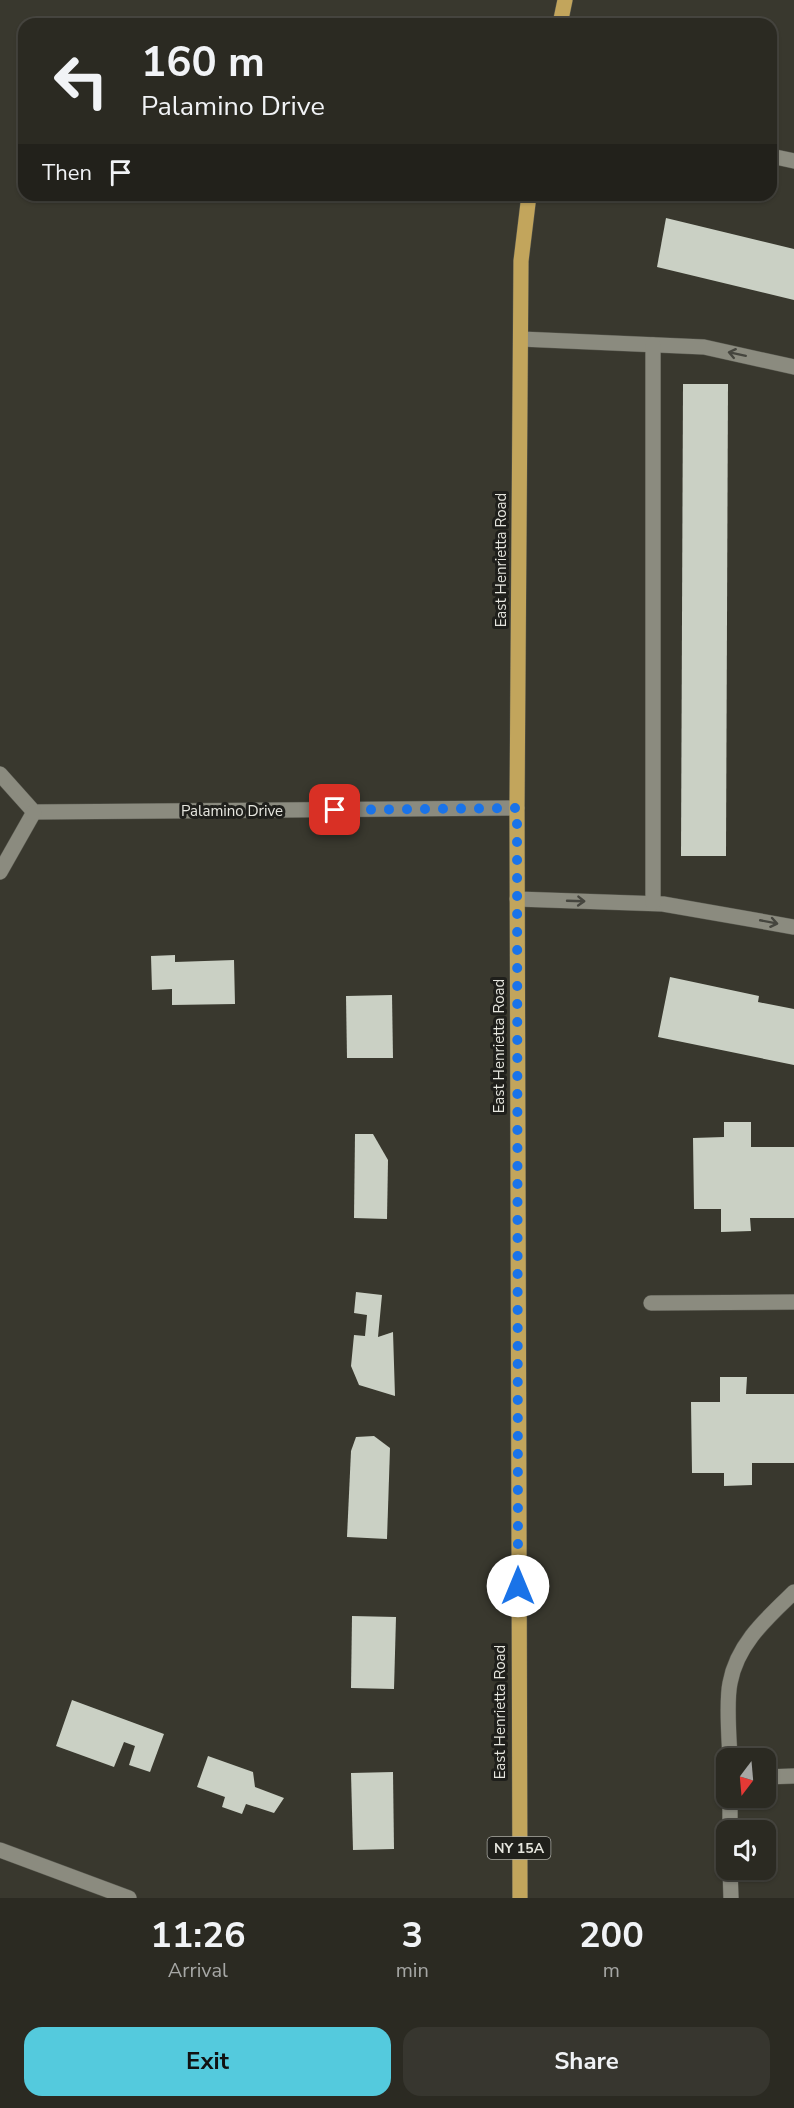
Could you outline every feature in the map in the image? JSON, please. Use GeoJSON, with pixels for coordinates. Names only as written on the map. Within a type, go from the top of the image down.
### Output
{"type":"FeatureCollection","features":[{"type":"Feature","properties":{"kind":"main road"},"geometry":{"type":"LineString","coordinates":[[561,18],[565,0]]}},
{"type":"Feature","properties":{"kind":"main road","name":"East Henrietta Road"},"geometry":{"type":"LineString","coordinates":[[520,1898],[517,808],[521,261],[528,201]]}},
{"type":"Feature","properties":{"kind":"street"},"geometry":{"type":"LineString","coordinates":[[777,157],[794,161]]}},
{"type":"Feature","properties":{"kind":"street"},"geometry":{"type":"LineString","coordinates":[[521,339],[704,347],[794,367]]}},
{"type":"Feature","properties":{"kind":"street"},"geometry":{"type":"LineString","coordinates":[[653,345],[653,903]]}},
{"type":"Feature","properties":{"kind":"street"},"geometry":{"type":"LineString","coordinates":[[0,774],[34,812],[0,872]]}},
{"type":"Feature","properties":{"kind":"street","name":"Palamino Drive"},"geometry":{"type":"LineString","coordinates":[[34,812],[517,808]]}},
{"type":"Feature","properties":{"kind":"street"},"geometry":{"type":"LineString","coordinates":[[517,899],[653,903],[735,915],[794,927]]}},
{"type":"Feature","properties":{"kind":"street"},"geometry":{"type":"LineString","coordinates":[[651,1303],[794,1302]]}},
{"type":"Feature","properties":{"kind":"street"},"geometry":{"type":"LineString","coordinates":[[730,1748],[729,1684],[738,1655],[761,1624],[794,1592]]}},
{"type":"Feature","properties":{"kind":"street"},"geometry":{"type":"LineString","coordinates":[[776,1777],[794,1776]]}},
{"type":"Feature","properties":{"kind":"street"},"geometry":{"type":"LineString","coordinates":[[0,1850],[129,1898]]}},
{"type":"Feature","properties":{"kind":"street"},"geometry":{"type":"LineString","coordinates":[[730,1880],[730,1898]]}},
{"type":"Feature","properties":{"kind":"building"},"geometry":{"type":"Polygon","coordinates":[[[666,218],[794,249],[794,300],[657,267],[666,218]]]}},
{"type":"Feature","properties":{"kind":"building"},"geometry":{"type":"Polygon","coordinates":[[[683,384],[728,384],[726,856],[681,856],[683,384]]]}},
{"type":"Feature","properties":{"kind":"building"},"geometry":{"type":"Polygon","coordinates":[[[175,955],[175,962],[234,960],[235,1004],[172,1005],[172,989],[152,990],[151,956],[175,955]]]}},
{"type":"Feature","properties":{"kind":"building"},"geometry":{"type":"Polygon","coordinates":[[[670,977],[759,996],[758,1002],[794,1009],[794,1065],[658,1037],[670,977]]]}},
{"type":"Feature","properties":{"kind":"building"},"geometry":{"type":"Polygon","coordinates":[[[392,995],[393,1058],[347,1058],[346,996],[392,995]]]}},
{"type":"Feature","properties":{"kind":"building"},"geometry":{"type":"Polygon","coordinates":[[[724,1122],[751,1122],[751,1147],[794,1147],[794,1218],[750,1218],[751,1231],[721,1232],[721,1209],[694,1209],[693,1138],[724,1137],[724,1122]]]}},
{"type":"Feature","properties":{"kind":"building"},"geometry":{"type":"Polygon","coordinates":[[[355,1134],[373,1134],[388,1160],[387,1219],[354,1218],[355,1134]]]}},
{"type":"Feature","properties":{"kind":"building"},"geometry":{"type":"Polygon","coordinates":[[[356,1292],[382,1295],[378,1337],[393,1332],[395,1396],[359,1385],[351,1366],[354,1335],[365,1336],[367,1315],[354,1313],[356,1292]]]}},
{"type":"Feature","properties":{"kind":"building"},"geometry":{"type":"Polygon","coordinates":[[[720,1377],[747,1377],[746,1394],[794,1394],[794,1463],[752,1463],[752,1485],[724,1486],[724,1473],[692,1473],[691,1402],[720,1402],[720,1377]]]}},
{"type":"Feature","properties":{"kind":"building"},"geometry":{"type":"Polygon","coordinates":[[[374,1436],[390,1448],[387,1539],[347,1537],[351,1451],[356,1437],[374,1436]]]}},
{"type":"Feature","properties":{"kind":"building"},"geometry":{"type":"Polygon","coordinates":[[[352,1616],[396,1617],[394,1689],[351,1688],[352,1616]]]}},
{"type":"Feature","properties":{"kind":"building"},"geometry":{"type":"Polygon","coordinates":[[[72,1700],[164,1734],[150,1772],[129,1765],[135,1746],[124,1742],[114,1767],[56,1746],[72,1700]]]}},
{"type":"Feature","properties":{"kind":"building"},"geometry":{"type":"Polygon","coordinates":[[[208,1756],[253,1772],[255,1787],[284,1798],[274,1813],[246,1804],[242,1814],[222,1807],[225,1797],[197,1787],[208,1756]]]}},
{"type":"Feature","properties":{"kind":"building"},"geometry":{"type":"Polygon","coordinates":[[[393,1772],[394,1849],[353,1850],[351,1773],[393,1772]]]}},
{"type":"Feature","properties":{"kind":"route"},"geometry":{"type":"LineString","coordinates":[[335,810],[517,808],[518,1586]]}}]}
